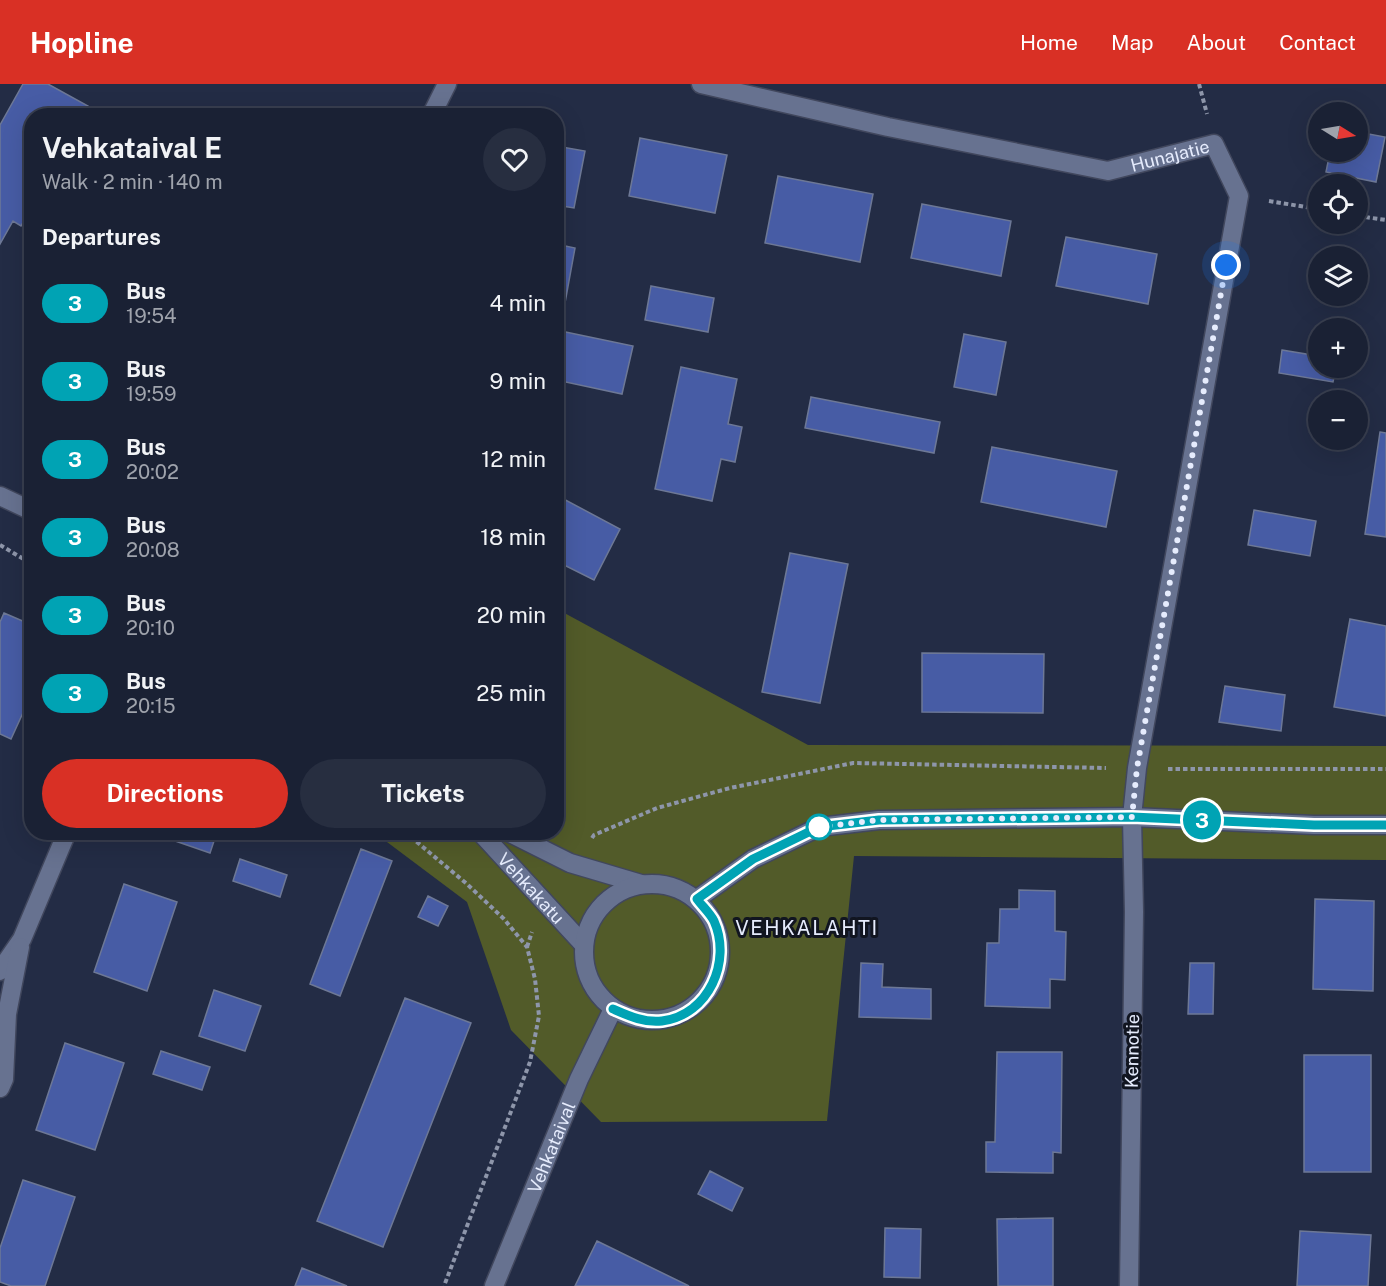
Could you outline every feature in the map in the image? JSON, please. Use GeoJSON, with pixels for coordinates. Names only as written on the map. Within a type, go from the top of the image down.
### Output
{"type":"FeatureCollection","features":[{"type":"Feature","properties":{"kind":"street"},"geometry":{"type":"LineString","coordinates":[[435,108],[447,84]]}},
{"type":"Feature","properties":{"kind":"street","name":"Hunajatie"},"geometry":{"type":"LineString","coordinates":[[701,84],[888,127],[1108,171],[1214,144],[1239,196]]}},
{"type":"Feature","properties":{"kind":"street"},"geometry":{"type":"LineString","coordinates":[[1132,817],[1137,768],[1239,196]]}},
{"type":"Feature","properties":{"kind":"street"},"geometry":{"type":"LineString","coordinates":[[0,496],[24,507]]}},
{"type":"Feature","properties":{"kind":"street"},"geometry":{"type":"LineString","coordinates":[[697,899],[753,859],[819,827],[879,820],[1132,817],[1314,825],[1386,825]]}},
{"type":"Feature","properties":{"kind":"street","name":"Kennotie"},"geometry":{"type":"LineString","coordinates":[[1129,1286],[1134,912],[1132,817]]}},
{"type":"Feature","properties":{"kind":"street"},"geometry":{"type":"LineString","coordinates":[[0,971],[21,939],[64,840]]}},
{"type":"Feature","properties":{"kind":"street","name":"Vehkakatu"},"geometry":{"type":"LineString","coordinates":[[487,840],[584,945]]}},
{"type":"Feature","properties":{"kind":"street","name":"Vehkakatu"},"geometry":{"type":"LineString","coordinates":[[524,840],[570,863],[641,884]]}},
{"type":"Feature","properties":{"kind":"street"},"geometry":{"type":"LineString","coordinates":[[641,884],[670,885],[697,899],[713,919],[721,944],[719,970],[707,994],[688,1012],[663,1021],[637,1020],[613,1009],[596,992],[585,970],[584,945],[593,917],[613,895],[641,884]]}},
{"type":"Feature","properties":{"kind":"street"},"geometry":{"type":"LineString","coordinates":[[0,1088],[3,1079],[7,1014],[21,939]]}},
{"type":"Feature","properties":{"kind":"street","name":"Vehkataival"},"geometry":{"type":"LineString","coordinates":[[494,1286],[579,1079],[613,1009]]}},
{"type":"Feature","properties":{"kind":"path"},"geometry":{"type":"LineString","coordinates":[[1239,196],[1308,207]]}},
{"type":"Feature","properties":{"kind":"path"},"geometry":{"type":"LineString","coordinates":[[1368,217],[1386,220]]}},
{"type":"Feature","properties":{"kind":"path"},"geometry":{"type":"LineString","coordinates":[[0,545],[24,559]]}},
{"type":"Feature","properties":{"kind":"path"},"geometry":{"type":"LineString","coordinates":[[415,840],[467,884],[504,920],[527,947],[535,979],[539,1016],[530,1062],[444,1286]]}},
{"type":"Feature","properties":{"kind":"green space"},"geometry":{"type":"Polygon","coordinates":[[[564,613],[808,745],[1386,746],[1386,860],[854,856],[827,1121],[601,1122],[511,1030],[467,902],[384,840],[564,840],[564,613]]]}},
{"type":"Feature","properties":{"kind":"building"},"geometry":{"type":"Polygon","coordinates":[[[23,84],[48,84],[88,106],[87,108],[24,108],[24,221],[21,226],[13,221],[0,244],[0,125],[23,84]]]}},
{"type":"Feature","properties":{"kind":"building"},"geometry":{"type":"Polygon","coordinates":[[[1368,134],[1385,137],[1376,182],[1368,180],[1368,174],[1326,172],[1328,162],[1368,162],[1368,134]]]}},
{"type":"Feature","properties":{"kind":"building"},"geometry":{"type":"Polygon","coordinates":[[[640,138],[727,155],[715,213],[629,196],[640,138]]]}},
{"type":"Feature","properties":{"kind":"building"},"geometry":{"type":"Polygon","coordinates":[[[564,147],[585,151],[574,208],[564,206],[564,147]]]}},
{"type":"Feature","properties":{"kind":"building"},"geometry":{"type":"Polygon","coordinates":[[[778,176],[873,194],[860,262],[765,243],[778,176]]]}},
{"type":"Feature","properties":{"kind":"building"},"geometry":{"type":"Polygon","coordinates":[[[922,204],[1011,221],[1001,276],[911,258],[922,204]]]}},
{"type":"Feature","properties":{"kind":"building"},"geometry":{"type":"Polygon","coordinates":[[[1066,237],[1157,254],[1148,304],[1056,286],[1066,237]]]}},
{"type":"Feature","properties":{"kind":"building"},"geometry":{"type":"Polygon","coordinates":[[[564,246],[575,248],[564,303],[564,246]]]}},
{"type":"Feature","properties":{"kind":"building"},"geometry":{"type":"Polygon","coordinates":[[[651,286],[714,298],[708,332],[645,320],[651,286]]]}},
{"type":"Feature","properties":{"kind":"building"},"geometry":{"type":"Polygon","coordinates":[[[564,332],[633,346],[622,394],[564,382],[564,332]]]}},
{"type":"Feature","properties":{"kind":"building"},"geometry":{"type":"Polygon","coordinates":[[[964,334],[1006,342],[996,395],[954,387],[964,334]]]}},
{"type":"Feature","properties":{"kind":"building"},"geometry":{"type":"Polygon","coordinates":[[[1282,350],[1308,354],[1308,378],[1279,373],[1282,350]]]}},
{"type":"Feature","properties":{"kind":"building"},"geometry":{"type":"Polygon","coordinates":[[[681,367],[737,379],[728,424],[742,427],[735,462],[721,459],[712,501],[655,489],[681,367]]]}},
{"type":"Feature","properties":{"kind":"building"},"geometry":{"type":"Polygon","coordinates":[[[1309,378],[1334,378],[1333,382],[1309,378]]]}},
{"type":"Feature","properties":{"kind":"building"},"geometry":{"type":"Polygon","coordinates":[[[811,397],[940,422],[934,453],[805,428],[811,397]]]}},
{"type":"Feature","properties":{"kind":"building"},"geometry":{"type":"Polygon","coordinates":[[[1380,432],[1386,433],[1386,537],[1365,534],[1380,432]]]}},
{"type":"Feature","properties":{"kind":"building"},"geometry":{"type":"Polygon","coordinates":[[[992,447],[1117,471],[1106,527],[981,502],[992,447]]]}},
{"type":"Feature","properties":{"kind":"building"},"geometry":{"type":"Polygon","coordinates":[[[564,499],[620,529],[594,580],[564,565],[564,499]]]}},
{"type":"Feature","properties":{"kind":"building"},"geometry":{"type":"Polygon","coordinates":[[[1254,510],[1316,521],[1310,556],[1248,545],[1254,510]]]}},
{"type":"Feature","properties":{"kind":"building"},"geometry":{"type":"Polygon","coordinates":[[[790,553],[848,564],[820,703],[762,692],[790,553]]]}},
{"type":"Feature","properties":{"kind":"building"},"geometry":{"type":"Polygon","coordinates":[[[4,613],[24,622],[24,711],[11,739],[0,734],[0,622],[4,613]]]}},
{"type":"Feature","properties":{"kind":"building"},"geometry":{"type":"Polygon","coordinates":[[[1350,619],[1386,626],[1386,716],[1334,707],[1350,619]]]}},
{"type":"Feature","properties":{"kind":"building"},"geometry":{"type":"Polygon","coordinates":[[[922,653],[1044,654],[1043,713],[922,712],[922,653]]]}},
{"type":"Feature","properties":{"kind":"building"},"geometry":{"type":"Polygon","coordinates":[[[1225,686],[1285,695],[1281,731],[1219,722],[1225,686]]]}},
{"type":"Feature","properties":{"kind":"building"},"geometry":{"type":"Polygon","coordinates":[[[172,840],[214,840],[210,853],[172,840]]]}},
{"type":"Feature","properties":{"kind":"building"},"geometry":{"type":"Polygon","coordinates":[[[361,849],[392,861],[340,996],[310,984],[361,849]]]}},
{"type":"Feature","properties":{"kind":"building"},"geometry":{"type":"Polygon","coordinates":[[[240,859],[287,875],[280,897],[233,881],[240,859]]]}},
{"type":"Feature","properties":{"kind":"building"},"geometry":{"type":"Polygon","coordinates":[[[124,884],[177,902],[147,991],[94,972],[124,884]]]}},
{"type":"Feature","properties":{"kind":"building"},"geometry":{"type":"Polygon","coordinates":[[[1019,890],[1055,891],[1055,931],[1066,932],[1065,980],[1050,979],[1050,1008],[985,1006],[987,943],[999,943],[1000,909],[1019,909],[1019,890]]]}},
{"type":"Feature","properties":{"kind":"building"},"geometry":{"type":"Polygon","coordinates":[[[428,896],[448,906],[438,926],[418,917],[428,896]]]}},
{"type":"Feature","properties":{"kind":"building"},"geometry":{"type":"Polygon","coordinates":[[[1315,899],[1374,901],[1373,991],[1313,989],[1315,899]]]}},
{"type":"Feature","properties":{"kind":"building"},"geometry":{"type":"Polygon","coordinates":[[[861,963],[883,964],[882,987],[931,989],[931,1019],[859,1017],[861,963]]]}},
{"type":"Feature","properties":{"kind":"building"},"geometry":{"type":"Polygon","coordinates":[[[1190,963],[1214,963],[1213,1014],[1188,1014],[1190,963]]]}},
{"type":"Feature","properties":{"kind":"building"},"geometry":{"type":"Polygon","coordinates":[[[214,990],[261,1006],[245,1051],[199,1036],[214,990]]]}},
{"type":"Feature","properties":{"kind":"building"},"geometry":{"type":"Polygon","coordinates":[[[405,998],[471,1023],[383,1247],[317,1221],[405,998]]]}},
{"type":"Feature","properties":{"kind":"building"},"geometry":{"type":"Polygon","coordinates":[[[65,1043],[124,1063],[95,1150],[36,1130],[65,1043]]]}},
{"type":"Feature","properties":{"kind":"building"},"geometry":{"type":"Polygon","coordinates":[[[161,1051],[210,1067],[202,1090],[153,1074],[161,1051]]]}},
{"type":"Feature","properties":{"kind":"building"},"geometry":{"type":"Polygon","coordinates":[[[997,1052],[1062,1052],[1061,1153],[1053,1152],[1053,1173],[986,1172],[986,1142],[995,1142],[997,1052]]]}},
{"type":"Feature","properties":{"kind":"building"},"geometry":{"type":"Polygon","coordinates":[[[1304,1055],[1371,1055],[1371,1172],[1304,1172],[1304,1055]]]}},
{"type":"Feature","properties":{"kind":"building"},"geometry":{"type":"Polygon","coordinates":[[[710,1171],[743,1188],[732,1211],[698,1194],[710,1171]]]}},
{"type":"Feature","properties":{"kind":"building"},"geometry":{"type":"Polygon","coordinates":[[[23,1180],[75,1197],[45,1286],[11,1286],[0,1282],[0,1248],[23,1180]]]}},
{"type":"Feature","properties":{"kind":"building"},"geometry":{"type":"Polygon","coordinates":[[[1053,1218],[1053,1286],[998,1286],[997,1219],[1053,1218]]]}},
{"type":"Feature","properties":{"kind":"building"},"geometry":{"type":"Polygon","coordinates":[[[885,1228],[921,1229],[920,1278],[884,1277],[885,1228]]]}},
{"type":"Feature","properties":{"kind":"building"},"geometry":{"type":"Polygon","coordinates":[[[1300,1231],[1371,1235],[1368,1286],[1297,1286],[1300,1231]]]}},
{"type":"Feature","properties":{"kind":"building"},"geometry":{"type":"Polygon","coordinates":[[[597,1241],[689,1286],[575,1286],[597,1241]]]}},
{"type":"Feature","properties":{"kind":"building"},"geometry":{"type":"Polygon","coordinates":[[[302,1268],[347,1286],[295,1286],[302,1268]]]}},
{"type":"Feature","properties":{"kind":"bus line","name":"3"},"geometry":{"type":"LineString","coordinates":[[613,1009],[637,1020],[663,1021],[688,1012],[707,994],[719,970],[721,944],[713,919],[697,899],[753,859],[819,827],[879,820],[1132,817],[1314,825],[1386,825]]}},
{"type":"Feature","properties":{"kind":"district","name":"VEHKALAHTI"},"geometry":{"type":"Point","coordinates":[807,928]}},
{"type":"Feature","properties":{"kind":"route"},"geometry":{"type":"LineString","coordinates":[[819,827],[879,820],[1132,817],[1137,768],[1226,265]]}}]}
